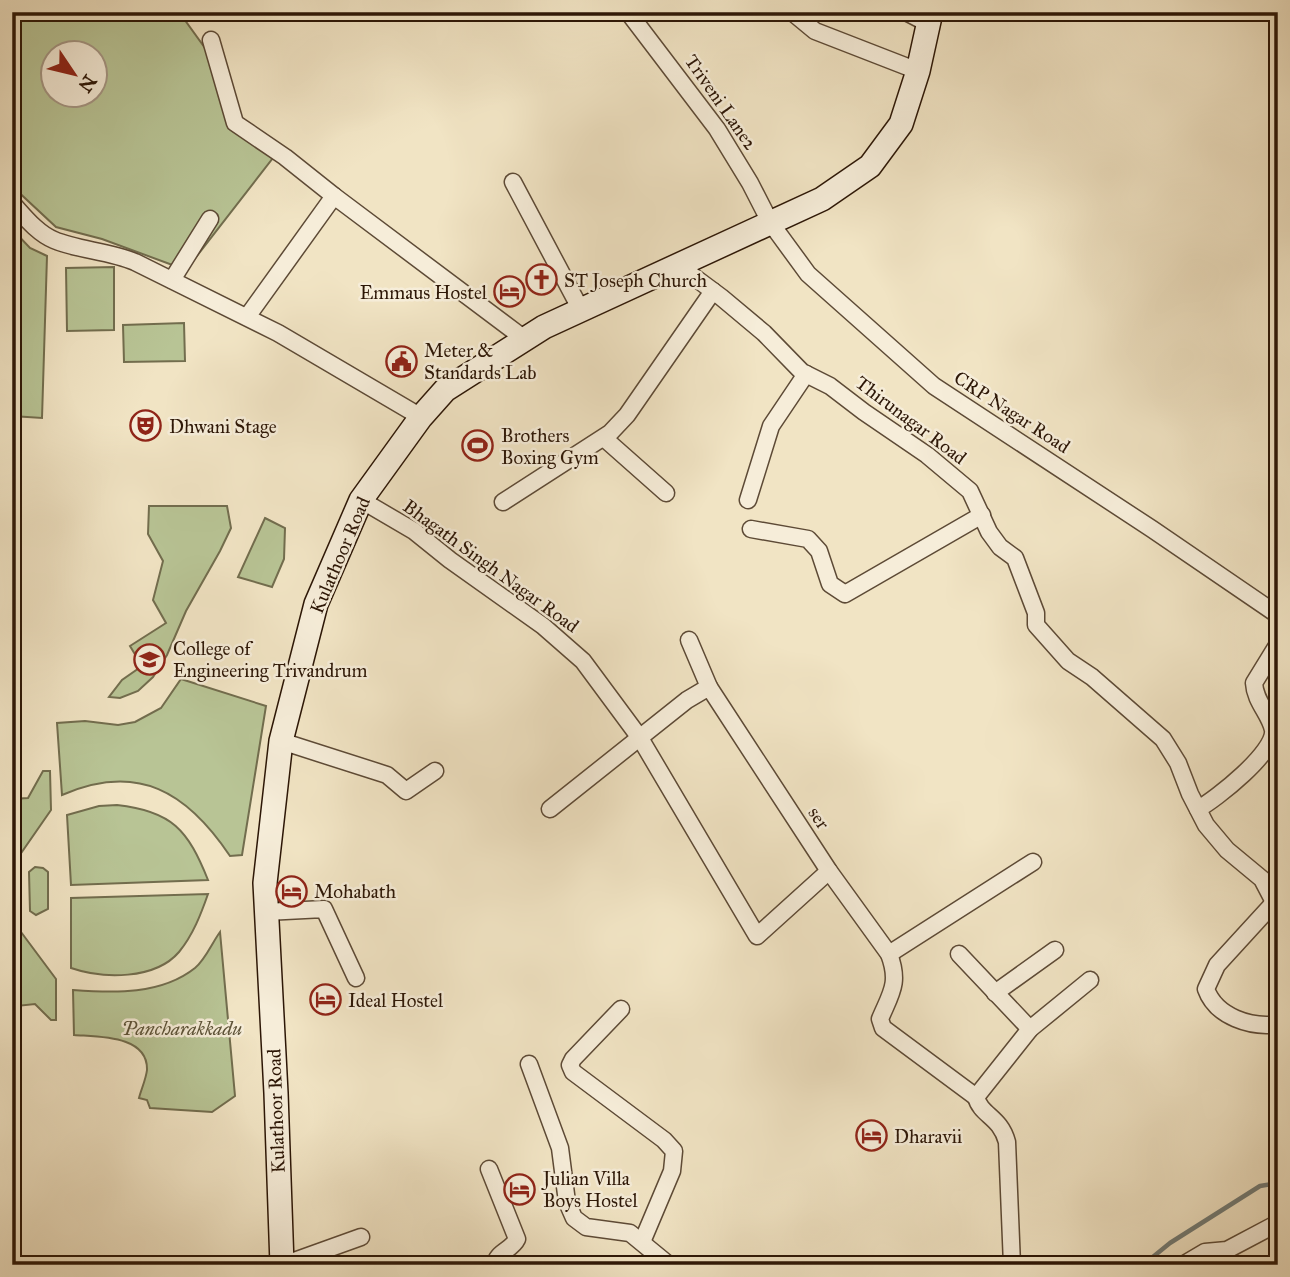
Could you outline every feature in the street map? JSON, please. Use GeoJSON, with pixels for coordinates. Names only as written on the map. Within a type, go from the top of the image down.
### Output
{"type":"FeatureCollection","features":[{"type":"Feature","properties":{"kind":"main road","name":"Kulathoor Road"},"geometry":{"type":"LineString","coordinates":[[282,1265],[265,883],[281,741],[316,604],[361,500],[421,417],[445,390],[544,327],[822,200],[870,166],[901,124],[918,71],[930,18]]}},
{"type":"Feature","properties":{"kind":"street","name":"Triveni Lane2"},"geometry":{"type":"LineString","coordinates":[[628,12],[718,129],[770,222]]}},
{"type":"Feature","properties":{"kind":"street"},"geometry":{"type":"LineString","coordinates":[[792,12],[815,31],[918,71]]}},
{"type":"Feature","properties":{"kind":"street"},"geometry":{"type":"LineString","coordinates":[[906,12],[930,18]]}},
{"type":"Feature","properties":{"kind":"street"},"geometry":{"type":"LineString","coordinates":[[211,40],[235,123],[285,157],[526,340]]}},
{"type":"Feature","properties":{"kind":"street"},"geometry":{"type":"LineString","coordinates":[[513,182],[581,310]]}},
{"type":"Feature","properties":{"kind":"street"},"geometry":{"type":"LineString","coordinates":[[247,317],[334,196]]}},
{"type":"Feature","properties":{"kind":"street"},"geometry":{"type":"LineString","coordinates":[[12,203],[34,227],[54,240],[121,256],[172,280],[278,333],[421,417]]}},
{"type":"Feature","properties":{"kind":"street"},"geometry":{"type":"LineString","coordinates":[[172,280],[210,219]]}},
{"type":"Feature","properties":{"kind":"street","name":"CRP Nagar Road"},"geometry":{"type":"LineString","coordinates":[[770,222],[808,274],[934,386],[1278,615]]}},
{"type":"Feature","properties":{"kind":"street","name":"Thirunagar Road"},"geometry":{"type":"LineString","coordinates":[[678,265],[764,334],[806,374],[830,386],[927,455],[970,491],[989,532],[1000,547],[1015,558],[1036,613],[1036,625],[1068,662],[1092,677],[1163,739],[1178,763],[1198,809],[1215,838],[1262,879],[1273,900],[1271,906],[1217,965],[1206,989],[1222,1010],[1248,1024],[1278,1024]]}},
{"type":"Feature","properties":{"kind":"street"},"geometry":{"type":"LineString","coordinates":[[503,502],[605,439],[627,415],[713,291]]}},
{"type":"Feature","properties":{"kind":"street"},"geometry":{"type":"LineString","coordinates":[[748,499],[771,426],[806,374]]}},
{"type":"Feature","properties":{"kind":"street"},"geometry":{"type":"LineString","coordinates":[[605,439],[666,493]]}},
{"type":"Feature","properties":{"kind":"street","name":"Bhagath Singh Nagar Road"},"geometry":{"type":"LineString","coordinates":[[361,500],[414,531],[543,626],[583,661],[640,738],[757,936],[829,871]]}},
{"type":"Feature","properties":{"kind":"street"},"geometry":{"type":"LineString","coordinates":[[751,529],[808,539],[819,551],[830,584],[845,594],[982,515]]}},
{"type":"Feature","properties":{"kind":"street","name":"ser"},"geometry":{"type":"LineString","coordinates":[[689,640],[709,687],[829,871],[889,954],[895,969],[894,989],[880,1020],[883,1028],[976,1097]]}},
{"type":"Feature","properties":{"kind":"street"},"geometry":{"type":"LineString","coordinates":[[1198,809],[1222,794],[1244,774],[1265,749],[1275,729],[1262,710],[1254,686],[1257,675],[1278,644]]}},
{"type":"Feature","properties":{"kind":"street"},"geometry":{"type":"LineString","coordinates":[[550,809],[687,700],[709,687]]}},
{"type":"Feature","properties":{"kind":"street"},"geometry":{"type":"LineString","coordinates":[[281,741],[387,775],[406,791],[435,771]]}},
{"type":"Feature","properties":{"kind":"street"},"geometry":{"type":"LineString","coordinates":[[889,954],[1033,862]]}},
{"type":"Feature","properties":{"kind":"street"},"geometry":{"type":"LineString","coordinates":[[266,912],[324,909],[356,978]]}},
{"type":"Feature","properties":{"kind":"street"},"geometry":{"type":"LineString","coordinates":[[995,993],[1055,950]]}},
{"type":"Feature","properties":{"kind":"street"},"geometry":{"type":"LineString","coordinates":[[959,954],[1030,1029]]}},
{"type":"Feature","properties":{"kind":"street"},"geometry":{"type":"LineString","coordinates":[[1012,1265],[1007,1142],[1000,1124],[978,1105],[976,1097],[1030,1029],[1090,980]]}},
{"type":"Feature","properties":{"kind":"street"},"geometry":{"type":"LineString","coordinates":[[621,1009],[570,1065],[573,1072],[664,1140],[674,1151],[672,1171],[642,1242]]}},
{"type":"Feature","properties":{"kind":"street"},"geometry":{"type":"LineString","coordinates":[[529,1064],[560,1148],[567,1202],[574,1218],[586,1227],[625,1232],[642,1242],[669,1265]]}},
{"type":"Feature","properties":{"kind":"street"},"geometry":{"type":"LineString","coordinates":[[489,1169],[517,1236],[515,1244],[492,1262]]}},
{"type":"Feature","properties":{"kind":"street"},"geometry":{"type":"LineString","coordinates":[[1183,1265],[1210,1258],[1278,1223]]}},
{"type":"Feature","properties":{"kind":"street"},"geometry":{"type":"LineString","coordinates":[[282,1265],[361,1237]]}},
{"type":"Feature","properties":{"kind":"green space"},"geometry":{"type":"Polygon","coordinates":[[[12,12],[179,12],[210,55],[230,124],[276,154],[186,270],[102,239],[56,227],[12,186],[12,12]]]}},
{"type":"Feature","properties":{"kind":"green space"},"geometry":{"type":"Polygon","coordinates":[[[12,229],[30,248],[47,256],[42,418],[12,416],[12,229]]]}},
{"type":"Feature","properties":{"kind":"green space"},"geometry":{"type":"Polygon","coordinates":[[[114,267],[114,330],[67,331],[66,268],[114,267]]]}},
{"type":"Feature","properties":{"kind":"green space"},"geometry":{"type":"Polygon","coordinates":[[[184,323],[185,361],[124,362],[123,325],[184,323]]]}},
{"type":"Feature","properties":{"kind":"green space"},"geometry":{"type":"Polygon","coordinates":[[[149,506],[227,506],[231,528],[186,611],[167,655],[153,677],[138,691],[120,698],[109,697],[122,680],[142,666],[130,646],[166,623],[153,600],[163,561],[148,534],[149,506]]]}},
{"type":"Feature","properties":{"kind":"green space"},"geometry":{"type":"Polygon","coordinates":[[[265,518],[285,528],[284,559],[272,587],[238,577],[265,518]]]}},
{"type":"Feature","properties":{"kind":"green space"},"geometry":{"type":"Polygon","coordinates":[[[181,679],[266,706],[242,855],[230,856],[196,815],[178,800],[158,789],[137,783],[114,782],[89,786],[62,795],[57,723],[85,721],[118,725],[135,722],[161,708],[181,679]]]}},
{"type":"Feature","properties":{"kind":"green space"},"geometry":{"type":"Polygon","coordinates":[[[43,771],[50,771],[51,810],[17,859],[12,859],[12,799],[28,798],[43,771]]]}},
{"type":"Feature","properties":{"kind":"green space"},"geometry":{"type":"Polygon","coordinates":[[[117,805],[152,812],[176,826],[193,848],[208,880],[71,885],[67,815],[99,806],[117,805]]]}},
{"type":"Feature","properties":{"kind":"green space"},"geometry":{"type":"Polygon","coordinates":[[[35,867],[48,872],[48,909],[36,915],[30,911],[29,872],[35,867]]]}},
{"type":"Feature","properties":{"kind":"green space"},"geometry":{"type":"Polygon","coordinates":[[[208,894],[184,945],[169,961],[156,968],[128,975],[98,974],[71,968],[71,898],[208,894]]]}},
{"type":"Feature","properties":{"kind":"green space"},"geometry":{"type":"Polygon","coordinates":[[[21,932],[56,979],[56,1020],[51,1020],[35,1004],[17,1006],[16,933],[21,932]]]}},
{"type":"Feature","properties":{"kind":"green space","name":"Pancharakkadu"},"geometry":{"type":"Polygon","coordinates":[[[220,932],[235,1096],[212,1112],[150,1108],[147,1100],[139,1098],[147,1070],[145,1059],[139,1050],[120,1040],[74,1035],[73,990],[137,990],[167,983],[182,977],[199,965],[220,932]]]}},
{"type":"Feature","properties":{"kind":"waterway"},"geometry":{"type":"LineString","coordinates":[[1143,1265],[1170,1243],[1260,1186],[1278,1183]]}},
{"type":"Feature","properties":{"kind":"place","name":"ST Joseph Church"},"geometry":{"type":"Point","coordinates":[541,280]}},
{"type":"Feature","properties":{"kind":"place","name":"Emmaus Hostel"},"geometry":{"type":"Point","coordinates":[510,292]}},
{"type":"Feature","properties":{"kind":"place","name":"Meter & Standards Lab"},"geometry":{"type":"Point","coordinates":[401,361]}},
{"type":"Feature","properties":{"kind":"place","name":"Dhwani Stage"},"geometry":{"type":"Point","coordinates":[146,426]}},
{"type":"Feature","properties":{"kind":"place","name":"Brothers Boxing Gym"},"geometry":{"type":"Point","coordinates":[478,446]}},
{"type":"Feature","properties":{"kind":"place","name":"College of Engineering Trivandrum"},"geometry":{"type":"Point","coordinates":[150,659]}},
{"type":"Feature","properties":{"kind":"place","name":"Mohabath"},"geometry":{"type":"Point","coordinates":[291,891]}},
{"type":"Feature","properties":{"kind":"place","name":"Ideal Hostel"},"geometry":{"type":"Point","coordinates":[325,1000]}},
{"type":"Feature","properties":{"kind":"place","name":"Dharavii"},"geometry":{"type":"Point","coordinates":[871,1136]}},
{"type":"Feature","properties":{"kind":"place","name":"Julian Villa Boys Hostel"},"geometry":{"type":"Point","coordinates":[520,1189]}}]}
